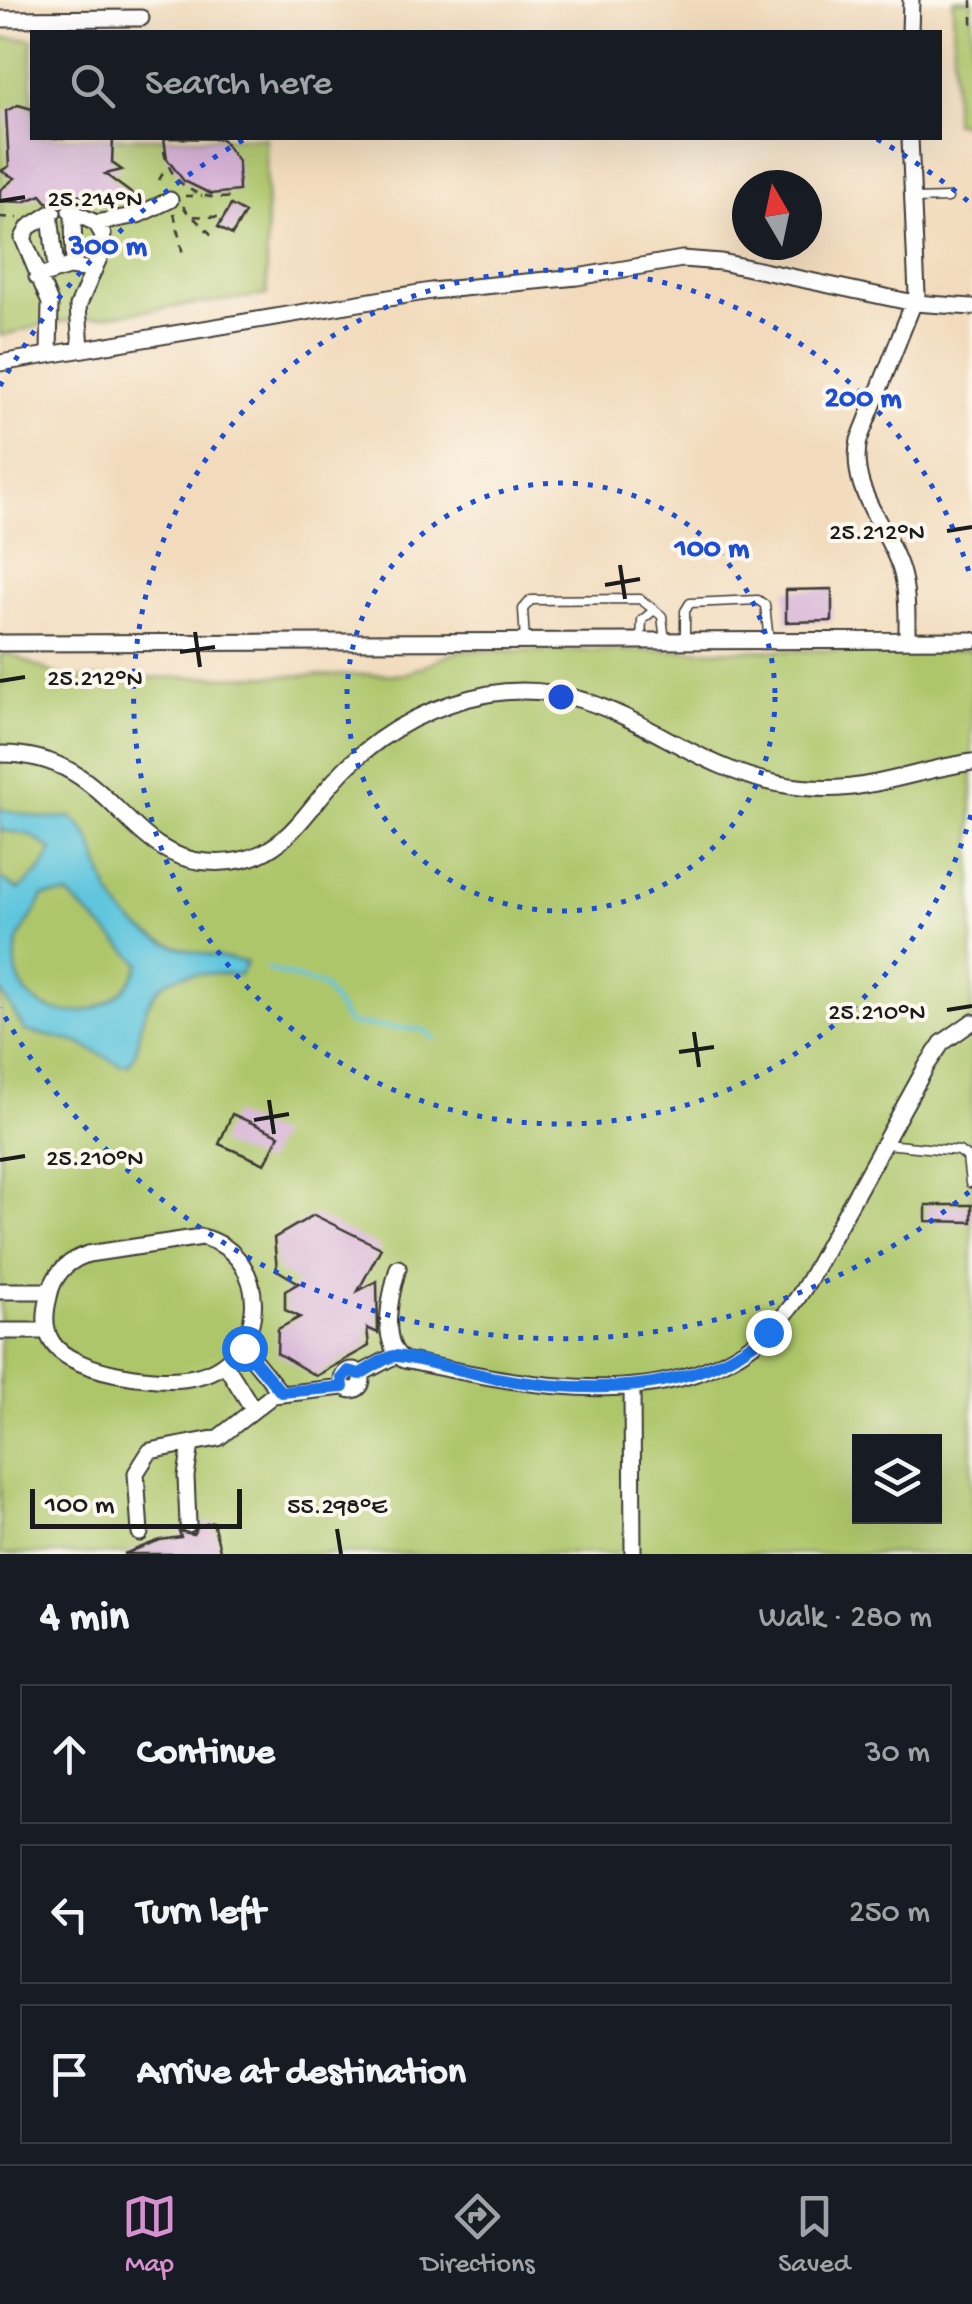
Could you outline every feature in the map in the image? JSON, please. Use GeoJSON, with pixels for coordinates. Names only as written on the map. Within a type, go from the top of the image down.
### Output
{"type":"FeatureCollection","features":[{"type":"Feature","properties":{"kind":"street"},"geometry":{"type":"LineString","coordinates":[[910,30],[911,0]]}},
{"type":"Feature","properties":{"kind":"street"},"geometry":{"type":"LineString","coordinates":[[0,19],[111,26],[141,18]]}},
{"type":"Feature","properties":{"kind":"street"},"geometry":{"type":"LineString","coordinates":[[907,640],[900,568],[860,486],[856,463],[863,429],[914,303],[917,285],[909,200],[910,140]]}},
{"type":"Feature","properties":{"kind":"street"},"geometry":{"type":"LineString","coordinates":[[49,354],[51,311],[24,234],[61,212],[96,223],[138,215],[174,196]]}},
{"type":"Feature","properties":{"kind":"street"},"geometry":{"type":"LineString","coordinates":[[61,212],[74,267]]}},
{"type":"Feature","properties":{"kind":"street"},"geometry":{"type":"LineString","coordinates":[[56,269],[61,212]]}},
{"type":"Feature","properties":{"kind":"street"},"geometry":{"type":"LineString","coordinates":[[81,349],[78,306],[94,270],[103,235],[96,223]]}},
{"type":"Feature","properties":{"kind":"street"},"geometry":{"type":"LineString","coordinates":[[0,363],[431,291],[577,277],[682,260],[721,262],[914,303],[972,307]]}},
{"type":"Feature","properties":{"kind":"street"},"geometry":{"type":"LineString","coordinates":[[37,276],[74,267],[94,270]]}},
{"type":"Feature","properties":{"kind":"street"},"geometry":{"type":"LineString","coordinates":[[0,643],[972,640]]}},
{"type":"Feature","properties":{"kind":"street"},"geometry":{"type":"LineString","coordinates":[[0,754],[30,756],[67,768],[100,788],[153,842],[184,858],[219,863],[254,856],[283,841],[350,763],[397,728],[452,703],[496,693],[540,692],[600,704],[716,764],[782,784],[863,788],[972,762]]}},
{"type":"Feature","properties":{"kind":"street"},"geometry":{"type":"LineString","coordinates":[[140,1534],[135,1482],[138,1464],[158,1447],[191,1445],[230,1431],[253,1408],[281,1392],[343,1387],[344,1374],[352,1370],[360,1374],[396,1355],[510,1380],[632,1386],[670,1382],[707,1371],[740,1354],[780,1321],[808,1282],[934,1054],[972,1022]]}},
{"type":"Feature","properties":{"kind":"street"},"geometry":{"type":"LineString","coordinates":[[190,1238],[213,1240],[233,1252],[245,1272],[252,1308],[244,1348],[226,1366],[190,1378],[154,1379],[72,1359],[56,1347],[46,1331],[50,1291],[64,1267],[88,1254],[190,1238]]}},
{"type":"Feature","properties":{"kind":"street"},"geometry":{"type":"LineString","coordinates":[[396,1355],[390,1320],[398,1268]]}},
{"type":"Feature","properties":{"kind":"street"},"geometry":{"type":"LineString","coordinates":[[0,1291],[50,1291]]}},
{"type":"Feature","properties":{"kind":"street"},"geometry":{"type":"LineString","coordinates":[[0,1331],[46,1331]]}},
{"type":"Feature","properties":{"kind":"street"},"geometry":{"type":"LineString","coordinates":[[244,1348],[281,1392]]}},
{"type":"Feature","properties":{"kind":"street"},"geometry":{"type":"LineString","coordinates":[[226,1366],[253,1408]]}},
{"type":"Feature","properties":{"kind":"street"},"geometry":{"type":"LineString","coordinates":[[632,1386],[633,1554]]}},
{"type":"Feature","properties":{"kind":"street"},"geometry":{"type":"LineString","coordinates":[[188,1524],[186,1476],[191,1445]]}},
{"type":"Feature","properties":{"kind":"lane"},"geometry":{"type":"LineString","coordinates":[[909,200],[948,198]]}},
{"type":"Feature","properties":{"kind":"lane"},"geometry":{"type":"LineString","coordinates":[[525,642],[523,609],[531,600],[636,598],[664,621],[666,641]]}},
{"type":"Feature","properties":{"kind":"lane"},"geometry":{"type":"LineString","coordinates":[[685,641],[685,611],[690,603],[755,600],[765,605],[769,641]]}},
{"type":"Feature","properties":{"kind":"lane"},"geometry":{"type":"LineString","coordinates":[[641,641],[642,620],[653,611]]}},
{"type":"Feature","properties":{"kind":"lane"},"geometry":{"type":"LineString","coordinates":[[884,1144],[959,1151],[967,1157],[970,1183]]}},
{"type":"Feature","properties":{"kind":"path"},"geometry":{"type":"LineString","coordinates":[[972,0],[972,26]]}},
{"type":"Feature","properties":{"kind":"path"},"geometry":{"type":"LineString","coordinates":[[164,151],[172,172],[203,195]]}},
{"type":"Feature","properties":{"kind":"path"},"geometry":{"type":"LineString","coordinates":[[159,180],[168,166]]}},
{"type":"Feature","properties":{"kind":"path"},"geometry":{"type":"LineString","coordinates":[[172,172],[183,255]]}},
{"type":"Feature","properties":{"kind":"path"},"geometry":{"type":"LineString","coordinates":[[174,196],[232,197]]}},
{"type":"Feature","properties":{"kind":"path"},"geometry":{"type":"LineString","coordinates":[[174,196],[214,238]]}},
{"type":"Feature","properties":{"kind":"path"},"geometry":{"type":"LineString","coordinates":[[192,216],[220,217]]}},
{"type":"Feature","properties":{"kind":"green space"},"geometry":{"type":"Polygon","coordinates":[[[953,0],[972,0],[972,123],[954,123],[953,0]]]}},
{"type":"Feature","properties":{"kind":"green space"},"geometry":{"type":"Polygon","coordinates":[[[0,38],[30,39],[30,140],[266,140],[267,295],[51,323],[0,336],[0,38]]]}},
{"type":"Feature","properties":{"kind":"green space"},"geometry":{"type":"Polygon","coordinates":[[[972,650],[972,1554],[0,1554],[0,655],[10,654],[67,679],[405,674],[459,651],[972,650]]]}},
{"type":"Feature","properties":{"kind":"water"},"geometry":{"type":"Polygon","coordinates":[[[0,809],[43,818],[71,817],[91,842],[109,891],[134,924],[187,950],[247,962],[240,975],[189,974],[165,983],[147,1007],[129,1064],[121,1065],[76,1042],[25,1031],[0,990],[0,878],[19,890],[42,869],[52,850],[30,835],[0,830],[0,809]],[[68,895],[43,896],[17,945],[17,972],[26,992],[42,1006],[63,1012],[85,1011],[107,1002],[126,987],[140,963],[68,895]]]}},
{"type":"Feature","properties":{"kind":"building"},"geometry":{"type":"Polygon","coordinates":[[[18,105],[30,108],[30,140],[113,140],[112,163],[122,170],[105,174],[135,196],[113,203],[77,195],[75,201],[61,205],[47,202],[41,195],[24,202],[0,201],[0,190],[15,178],[1,171],[9,166],[6,111],[18,105]]]}},
{"type":"Feature","properties":{"kind":"building"},"geometry":{"type":"Polygon","coordinates":[[[164,140],[223,140],[238,161],[239,191],[211,194],[184,181],[167,159],[164,140]]]}},
{"type":"Feature","properties":{"kind":"building"},"geometry":{"type":"Polygon","coordinates":[[[231,205],[245,213],[232,235],[218,227],[231,205]]]}},
{"type":"Feature","properties":{"kind":"building"},"geometry":{"type":"Polygon","coordinates":[[[832,589],[832,621],[786,622],[786,590],[832,589]]]}},
{"type":"Feature","properties":{"kind":"building"},"geometry":{"type":"Polygon","coordinates":[[[232,1114],[279,1135],[265,1164],[219,1144],[232,1114]]]}},
{"type":"Feature","properties":{"kind":"building"},"geometry":{"type":"Polygon","coordinates":[[[926,1205],[972,1205],[972,1222],[926,1221],[926,1205]]]}},
{"type":"Feature","properties":{"kind":"building"},"geometry":{"type":"Polygon","coordinates":[[[314,1215],[381,1248],[358,1291],[377,1281],[378,1333],[367,1328],[369,1346],[316,1376],[277,1353],[278,1329],[300,1317],[285,1310],[285,1291],[299,1283],[277,1270],[274,1238],[314,1215]]]}},
{"type":"Feature","properties":{"kind":"building"},"geometry":{"type":"Polygon","coordinates":[[[213,1522],[221,1554],[124,1554],[160,1540],[181,1537],[179,1531],[193,1534],[199,1526],[213,1522]]]}},
{"type":"Feature","properties":{"kind":"waterway"},"geometry":{"type":"LineString","coordinates":[[267,969],[323,986],[349,1024],[424,1030],[435,1039]]}},
{"type":"Feature","properties":{"kind":"route"},"geometry":{"type":"LineString","coordinates":[[244,1348],[281,1392],[343,1387],[342,1378],[348,1371],[360,1374],[396,1355],[409,1361],[523,1382],[632,1386],[670,1382],[707,1371],[740,1354],[768,1332]]}}]}
